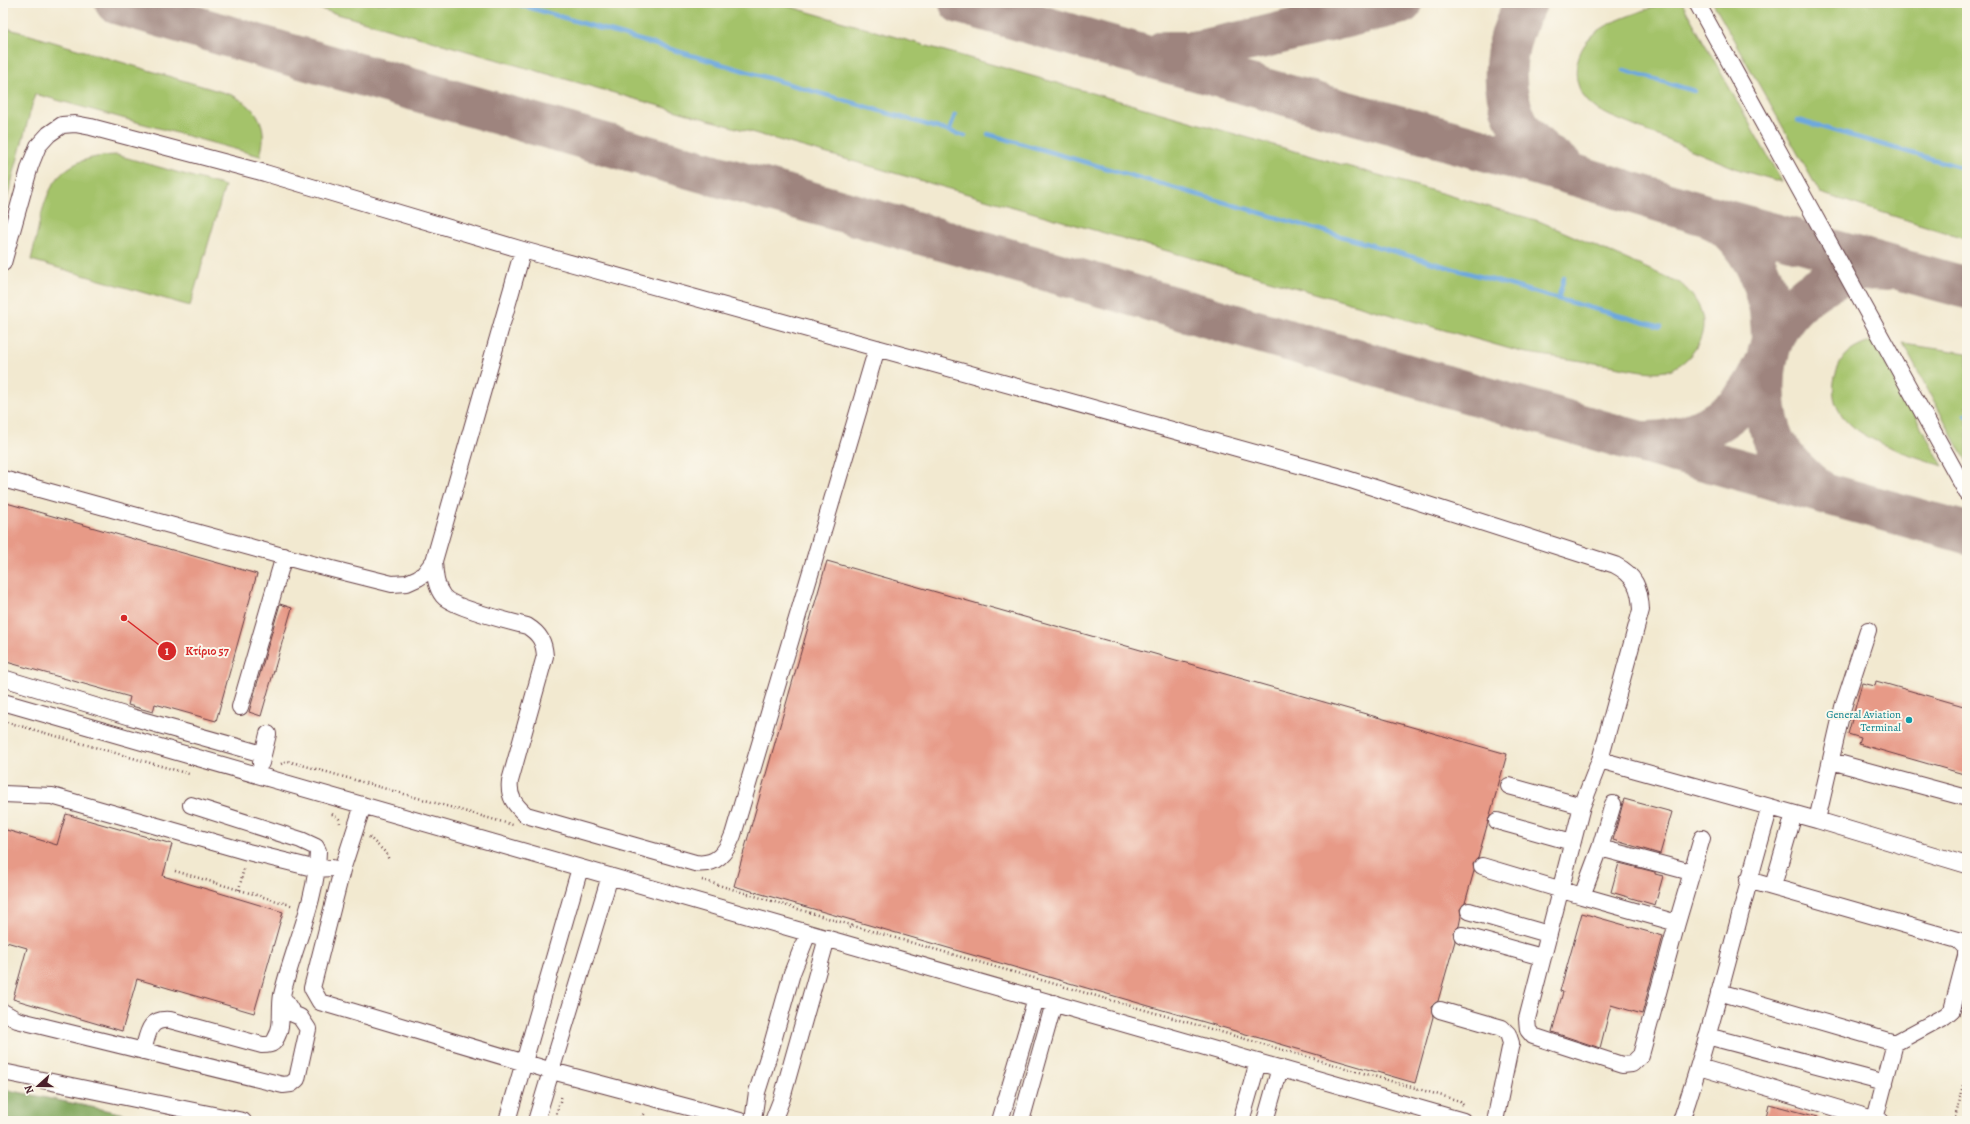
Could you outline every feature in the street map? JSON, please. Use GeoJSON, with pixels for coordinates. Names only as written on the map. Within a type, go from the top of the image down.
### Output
{"type":"FeatureCollection","features":[{"type":"Feature","properties":{"kind":"street"},"geometry":{"type":"LineString","coordinates":[[1697,3],[1967,493]]}},
{"type":"Feature","properties":{"kind":"street"},"geometry":{"type":"LineString","coordinates":[[3,263],[30,166],[38,146],[49,134],[62,125],[75,124],[117,133],[264,173],[523,250],[1338,476],[1615,564],[1628,571],[1636,584],[1641,596],[1642,610],[1600,760],[1582,806],[1542,957],[1527,1019],[1528,1030],[1533,1036],[1622,1065],[1632,1064],[1641,1055],[1691,872],[1702,838]]}},
{"type":"Feature","properties":{"kind":"street"},"geometry":{"type":"LineString","coordinates":[[3,478],[284,556],[392,584],[407,583],[424,574],[434,560],[523,250]]}},
{"type":"Feature","properties":{"kind":"street"},"geometry":{"type":"LineString","coordinates":[[434,560],[436,581],[439,590],[448,602],[527,626],[535,631],[544,646],[545,656],[510,781],[509,790],[513,802],[519,809],[526,815],[695,863],[704,864],[715,861],[724,854],[733,835],[877,348]]}},
{"type":"Feature","properties":{"kind":"street"},"geometry":{"type":"LineString","coordinates":[[240,707],[284,556]]}},
{"type":"Feature","properties":{"kind":"street"},"geometry":{"type":"LineString","coordinates":[[1817,820],[1844,707],[1868,630]]}},
{"type":"Feature","properties":{"kind":"street"},"geometry":{"type":"LineString","coordinates":[[3,678],[132,717],[263,754]]}},
{"type":"Feature","properties":{"kind":"street"},"geometry":{"type":"LineString","coordinates":[[3,702],[1464,1121]]}},
{"type":"Feature","properties":{"kind":"street"},"geometry":{"type":"LineString","coordinates":[[258,775],[268,734]]}},
{"type":"Feature","properties":{"kind":"street"},"geometry":{"type":"LineString","coordinates":[[1600,760],[1770,806],[1967,865]]}},
{"type":"Feature","properties":{"kind":"street"},"geometry":{"type":"LineString","coordinates":[[1831,761],[1967,798]]}},
{"type":"Feature","properties":{"kind":"street"},"geometry":{"type":"LineString","coordinates":[[1510,786],[1582,806]]}},
{"type":"Feature","properties":{"kind":"street"},"geometry":{"type":"LineString","coordinates":[[3,794],[52,796],[248,852],[318,869],[332,868],[342,870]]}},
{"type":"Feature","properties":{"kind":"street"},"geometry":{"type":"LineString","coordinates":[[143,1051],[150,1027],[154,1022],[161,1019],[170,1020],[262,1045],[270,1044],[275,1041],[280,1026],[282,996],[308,910],[318,869],[318,851],[313,845],[191,804]]}},
{"type":"Feature","properties":{"kind":"street"},"geometry":{"type":"LineString","coordinates":[[1582,896],[1600,848],[1613,804]]}},
{"type":"Feature","properties":{"kind":"street"},"geometry":{"type":"LineString","coordinates":[[364,805],[342,870],[312,988],[320,1002],[552,1071],[740,1121]]}},
{"type":"Feature","properties":{"kind":"street"},"geometry":{"type":"LineString","coordinates":[[1681,1121],[1699,1067],[1748,880],[1770,806]]}},
{"type":"Feature","properties":{"kind":"street"},"geometry":{"type":"LineString","coordinates":[[1773,886],[1794,814]]}},
{"type":"Feature","properties":{"kind":"street"},"geometry":{"type":"LineString","coordinates":[[1497,821],[1572,842]]}},
{"type":"Feature","properties":{"kind":"street"},"geometry":{"type":"LineString","coordinates":[[1600,848],[1691,872]]}},
{"type":"Feature","properties":{"kind":"street"},"geometry":{"type":"LineString","coordinates":[[1482,866],[1677,923]]}},
{"type":"Feature","properties":{"kind":"street"},"geometry":{"type":"LineString","coordinates":[[507,1121],[525,1063],[580,868]]}},
{"type":"Feature","properties":{"kind":"street"},"geometry":{"type":"LineString","coordinates":[[536,1121],[610,876]]}},
{"type":"Feature","properties":{"kind":"street"},"geometry":{"type":"LineString","coordinates":[[1719,992],[1895,1043],[1945,1016],[1952,1010],[1966,956],[1966,948],[1958,940],[1748,880]]}},
{"type":"Feature","properties":{"kind":"street"},"geometry":{"type":"LineString","coordinates":[[1469,911],[1548,934]]}},
{"type":"Feature","properties":{"kind":"street"},"geometry":{"type":"LineString","coordinates":[[753,1121],[757,1092],[792,973],[808,933]]}},
{"type":"Feature","properties":{"kind":"street"},"geometry":{"type":"LineString","coordinates":[[1462,935],[1542,957]]}},
{"type":"Feature","properties":{"kind":"street"},"geometry":{"type":"LineString","coordinates":[[773,1121],[790,1071],[827,938]]}},
{"type":"Feature","properties":{"kind":"street"},"geometry":{"type":"LineString","coordinates":[[3,1012],[18,1020],[283,1086],[290,1084],[297,1079],[308,1029],[300,1017],[293,1014],[282,996]]}},
{"type":"Feature","properties":{"kind":"street"},"geometry":{"type":"LineString","coordinates":[[1000,1121],[1036,998]]}},
{"type":"Feature","properties":{"kind":"street"},"geometry":{"type":"LineString","coordinates":[[1021,1121],[1054,1003]]}},
{"type":"Feature","properties":{"kind":"street"},"geometry":{"type":"LineString","coordinates":[[1440,1010],[1502,1028],[1508,1034],[1511,1043],[1495,1121]]}},
{"type":"Feature","properties":{"kind":"street"},"geometry":{"type":"LineString","coordinates":[[1707,1036],[1885,1083]]}},
{"type":"Feature","properties":{"kind":"street"},"geometry":{"type":"LineString","coordinates":[[1699,1067],[1878,1120],[1895,1043]]}},
{"type":"Feature","properties":{"kind":"street"},"geometry":{"type":"LineString","coordinates":[[1241,1121],[1258,1062]]}},
{"type":"Feature","properties":{"kind":"street"},"geometry":{"type":"LineString","coordinates":[[1265,1121],[1280,1068]]}},
{"type":"Feature","properties":{"kind":"street"},"geometry":{"type":"LineString","coordinates":[[3,1072],[243,1121]]}},
{"type":"Feature","properties":{"kind":"path"},"geometry":{"type":"LineString","coordinates":[[479,820],[480,816]]}},
{"type":"Feature","properties":{"kind":"path"},"geometry":{"type":"LineString","coordinates":[[239,890],[248,852]]}},
{"type":"Feature","properties":{"kind":"path"},"geometry":{"type":"LineString","coordinates":[[175,871],[308,910]]}},
{"type":"Feature","properties":{"kind":"path"},"geometry":{"type":"LineString","coordinates":[[554,1121],[568,1075]]}},
{"type":"Feature","properties":{"kind":"path"},"geometry":{"type":"LineString","coordinates":[[1954,1121],[1967,1075]]}},
{"type":"Feature","properties":{"kind":"green space"},"geometry":{"type":"Polygon","coordinates":[[[299,3],[777,3],[1539,221],[1680,283],[1690,293],[1698,305],[1703,318],[1702,333],[1694,351],[1684,361],[1673,369],[1660,372],[1640,371],[1521,352],[299,3]]]}},
{"type":"Feature","properties":{"kind":"green space"},"geometry":{"type":"Polygon","coordinates":[[[1663,3],[1682,3],[1782,182],[1740,170],[1610,116],[1600,111],[1585,98],[1579,88],[1576,66],[1584,45],[1601,29],[1615,21],[1663,3]]]}},
{"type":"Feature","properties":{"kind":"green space"},"geometry":{"type":"Polygon","coordinates":[[[1713,3],[1967,3],[1967,239],[1820,193],[1713,3]]]}},
{"type":"Feature","properties":{"kind":"green space"},"geometry":{"type":"Polygon","coordinates":[[[3,27],[232,95],[249,106],[260,120],[263,136],[260,156],[35,94],[3,214],[3,27]]]}},
{"type":"Feature","properties":{"kind":"green space"},"geometry":{"type":"Polygon","coordinates":[[[117,155],[225,186],[190,306],[31,260],[45,202],[52,187],[61,174],[75,164],[93,158],[117,155]]]}},
{"type":"Feature","properties":{"kind":"green space"},"geometry":{"type":"Polygon","coordinates":[[[1873,341],[1943,466],[1907,454],[1869,437],[1852,426],[1840,413],[1834,397],[1837,369],[1844,357],[1853,349],[1873,341]]]}},
{"type":"Feature","properties":{"kind":"green space"},"geometry":{"type":"Polygon","coordinates":[[[1903,344],[1967,353],[1967,462],[1903,344]]]}},
{"type":"Feature","properties":{"kind":"green space"},"geometry":{"type":"Polygon","coordinates":[[[3,1089],[159,1121],[3,1121],[3,1089]]]}},
{"type":"Feature","properties":{"kind":"building"},"geometry":{"type":"Polygon","coordinates":[[[3,502],[257,574],[216,721],[155,704],[153,712],[128,705],[130,697],[3,661],[3,502]]]}},
{"type":"Feature","properties":{"kind":"building"},"geometry":{"type":"Polygon","coordinates":[[[827,561],[1507,754],[1478,858],[1473,864],[1474,871],[1465,903],[1460,909],[1461,916],[1459,926],[1453,932],[1455,941],[1438,1001],[1431,1007],[1433,1017],[1415,1083],[734,886],[827,561]]]}},
{"type":"Feature","properties":{"kind":"building"},"geometry":{"type":"Polygon","coordinates":[[[280,604],[292,608],[261,716],[249,712],[280,604]]]}},
{"type":"Feature","properties":{"kind":"building","name":"General Aviation Terminal"},"geometry":{"type":"Polygon","coordinates":[[[1876,681],[1967,707],[1967,775],[1859,744],[1861,738],[1848,734],[1862,683],[1875,686],[1876,681]]]}},
{"type":"Feature","properties":{"kind":"building"},"geometry":{"type":"Polygon","coordinates":[[[1624,799],[1672,812],[1660,854],[1613,840],[1624,799]]]}},
{"type":"Feature","properties":{"kind":"building"},"geometry":{"type":"Polygon","coordinates":[[[66,814],[172,844],[163,876],[283,912],[254,1013],[137,979],[122,1031],[13,999],[27,948],[3,941],[3,829],[57,845],[66,814]]]}},
{"type":"Feature","properties":{"kind":"building"},"geometry":{"type":"Polygon","coordinates":[[[1619,863],[1655,872],[1655,874],[1663,876],[1655,905],[1611,892],[1619,863]]]}},
{"type":"Feature","properties":{"kind":"building"},"geometry":{"type":"Polygon","coordinates":[[[1582,913],[1663,936],[1642,1014],[1611,1005],[1600,1048],[1552,1032],[1563,992],[1560,991],[1582,913]]]}},
{"type":"Feature","properties":{"kind":"building"},"geometry":{"type":"Polygon","coordinates":[[[1769,1104],[1818,1117],[1818,1121],[1765,1121],[1769,1104]]]}},
{"type":"Feature","properties":{"kind":"waterway"},"geometry":{"type":"LineString","coordinates":[[514,3],[965,136]]}},
{"type":"Feature","properties":{"kind":"waterway"},"geometry":{"type":"LineString","coordinates":[[1624,70],[1694,91]]}},
{"type":"Feature","properties":{"kind":"waterway"},"geometry":{"type":"LineString","coordinates":[[949,131],[955,115]]}},
{"type":"Feature","properties":{"kind":"waterway"},"geometry":{"type":"LineString","coordinates":[[1797,120],[1967,169]]}},
{"type":"Feature","properties":{"kind":"waterway"},"geometry":{"type":"LineString","coordinates":[[988,134],[1558,299]]}},
{"type":"Feature","properties":{"kind":"waterway"},"geometry":{"type":"LineString","coordinates":[[1564,278],[1558,299],[1661,327]]}},
{"type":"Feature","properties":{"kind":"taxiway"},"geometry":{"type":"LineString","coordinates":[[116,3],[284,53],[873,220],[1615,435],[1967,533]]}},
{"type":"Feature","properties":{"kind":"taxiway"},"geometry":{"type":"LineString","coordinates":[[960,3],[1578,176],[1695,212],[1967,288]]}},
{"type":"Feature","properties":{"kind":"taxiway"},"geometry":{"type":"LineString","coordinates":[[1163,52],[1193,52],[1260,38],[1402,3]]}},
{"type":"Feature","properties":{"kind":"taxiway"},"geometry":{"type":"LineString","coordinates":[[1526,3],[1513,32],[1509,47],[1506,62],[1507,94],[1511,109],[1522,131],[1539,149],[1565,168]]}},
{"type":"Feature","properties":{"kind":"taxiway"},"geometry":{"type":"LineString","coordinates":[[1713,219],[1724,225],[1734,234],[1748,251],[1755,263],[1765,287],[1768,300],[1772,327],[1772,341]]}},
{"type":"Feature","properties":{"kind":"taxiway"},"geometry":{"type":"LineString","coordinates":[[1821,491],[1815,488],[1792,467],[1779,450],[1771,431],[1766,411],[1764,381],[1770,348],[1784,319],[1807,295],[1822,285],[1852,272],[1877,269],[1886,270]]}},
{"type":"Feature","properties":{"kind":"taxiway"},"geometry":{"type":"LineString","coordinates":[[1645,442],[1658,442],[1685,436],[1699,431],[1724,417],[1744,399],[1766,362]]}},
{"type":"Feature","properties":{"kind":"place","name":"Κτίριο 57"},"geometry":{"type":"Point","coordinates":[124,618]}},
{"type":"Feature","properties":{"kind":"place","name":"General Aviation Terminal"},"geometry":{"type":"Point","coordinates":[1909,720]}}]}
